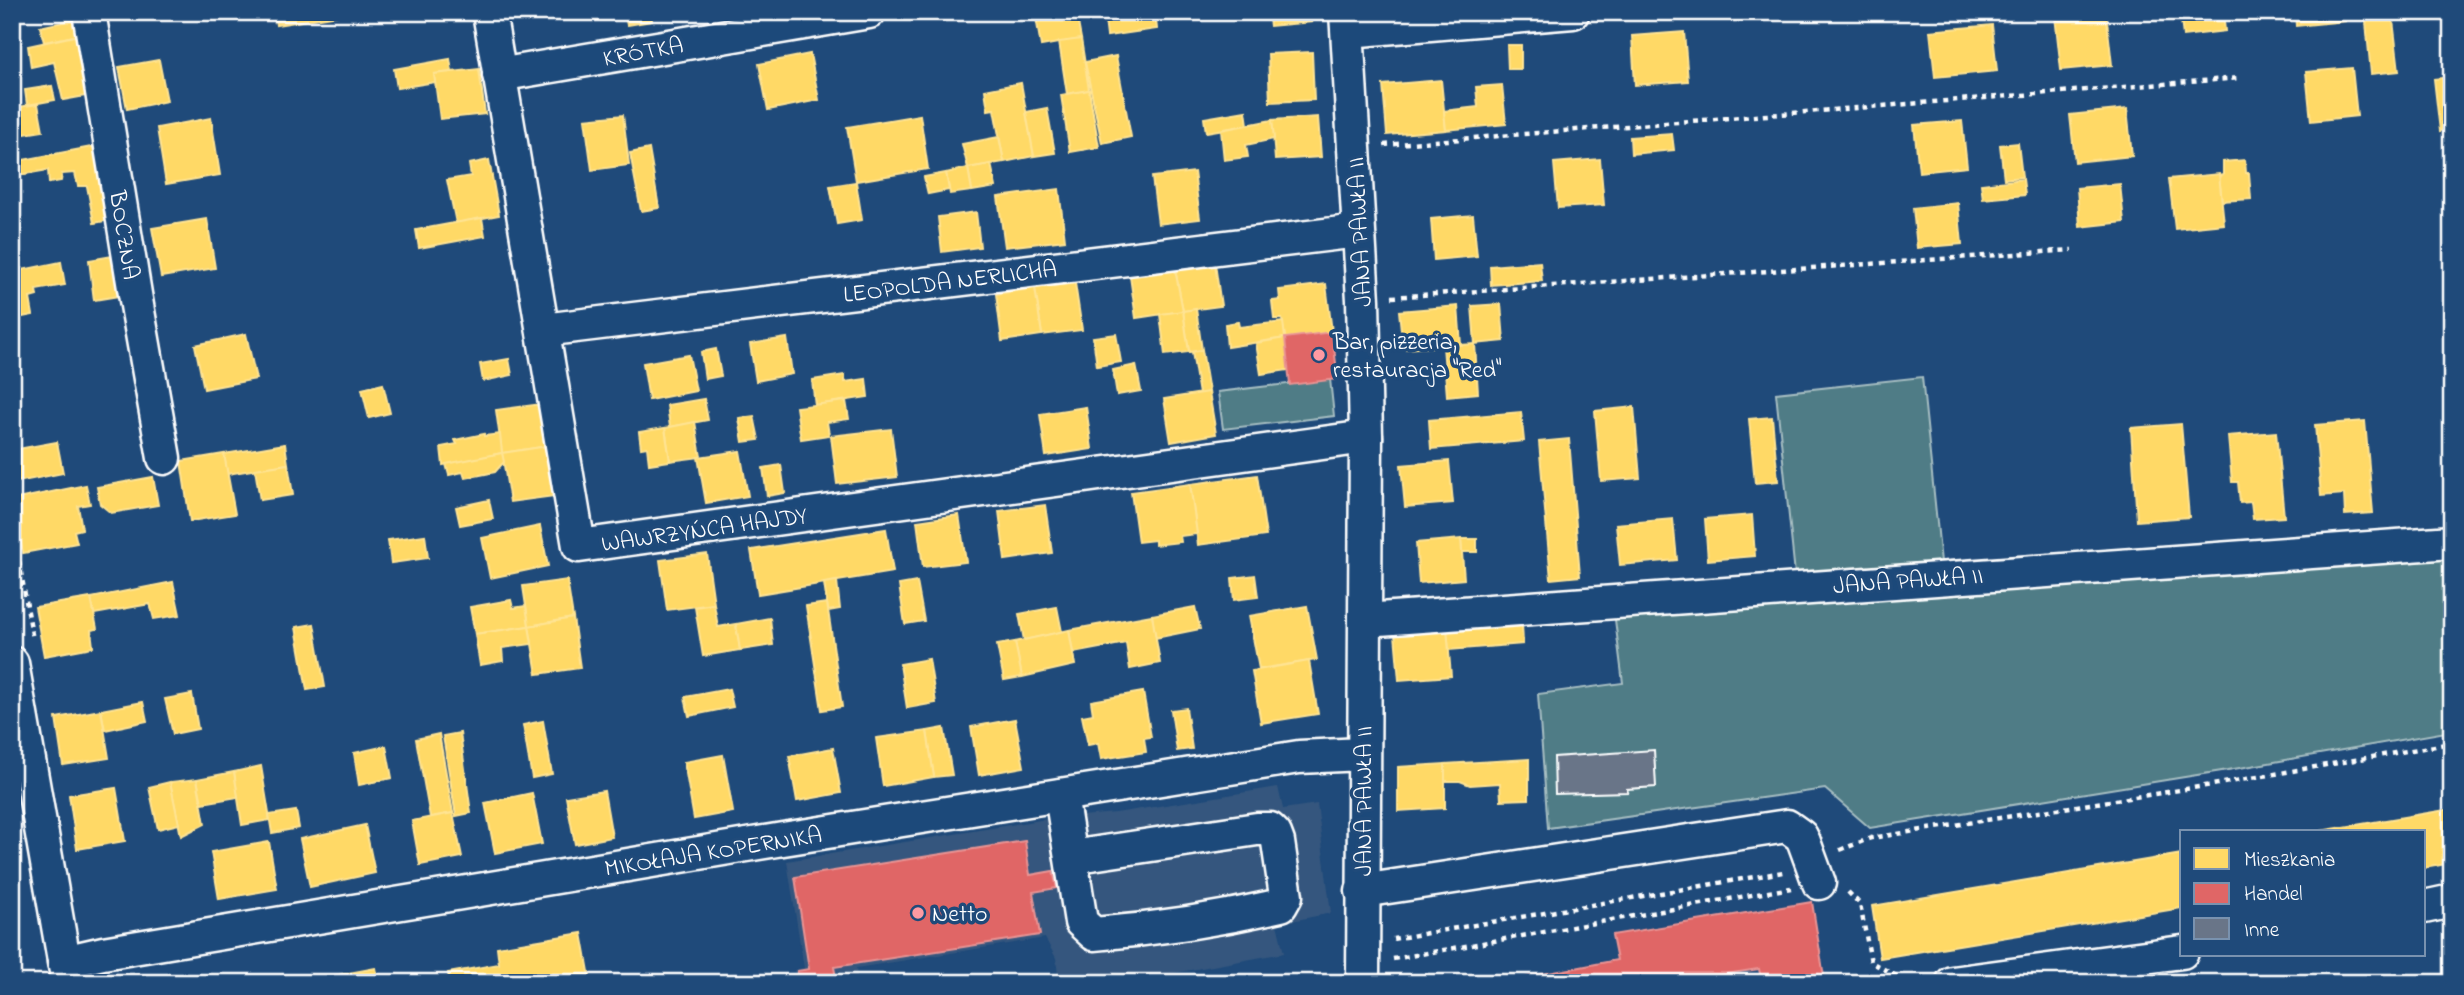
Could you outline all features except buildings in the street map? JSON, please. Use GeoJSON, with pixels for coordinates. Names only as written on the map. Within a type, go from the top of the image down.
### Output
{"type":"FeatureCollection","features":[{"type":"Feature","properties":{"kind":"street","name":"BOCZNA"},"geometry":{"type":"LineString","coordinates":[[89,12],[164,458]]}},
{"type":"Feature","properties":{"kind":"street","name":"WAWRZYŃCA HAJDY"},"geometry":{"type":"LineString","coordinates":[[489,12],[579,546],[1366,437]]}},
{"type":"Feature","properties":{"kind":"street","name":"KRÓTKA"},"geometry":{"type":"LineString","coordinates":[[499,75],[869,12]]}},
{"type":"Feature","properties":{"kind":"street"},"geometry":{"type":"LineString","coordinates":[[1347,22],[1573,12]]}},
{"type":"Feature","properties":{"kind":"street","name":"JANA PAWŁA II"},"geometry":{"type":"LineString","coordinates":[[1347,22],[1363,300],[1366,437],[1363,983]]}},
{"type":"Feature","properties":{"kind":"street","name":"LEOPOLDA NERLICHA"},"geometry":{"type":"LineString","coordinates":[[543,330],[1358,231]]}},
{"type":"Feature","properties":{"kind":"street","name":"JANA PAWŁA II"},"geometry":{"type":"LineString","coordinates":[[1365,620],[2452,542]]}},
{"type":"Feature","properties":{"kind":"street"},"geometry":{"type":"LineString","coordinates":[[12,663],[66,972]]}},
{"type":"Feature","properties":{"kind":"street","name":"MIKOŁAJA KOPERNIKA"},"geometry":{"type":"LineString","coordinates":[[66,972],[103,953],[423,899],[1299,757],[1363,754]]}},
{"type":"Feature","properties":{"kind":"street"},"geometry":{"type":"LineString","coordinates":[[1061,795],[1071,857],[1082,922],[1094,934],[1264,909],[1281,905],[1286,896],[1278,842],[1270,830],[1257,829],[1071,857]]}},
{"type":"Feature","properties":{"kind":"street"},"geometry":{"type":"LineString","coordinates":[[1362,891],[1787,826],[1801,836],[1816,874]]}},
{"type":"Feature","properties":{"kind":"street"},"geometry":{"type":"LineString","coordinates":[[2426,907],[2452,901]]}},
{"type":"Feature","properties":{"kind":"street"},"geometry":{"type":"LineString","coordinates":[[1952,983],[2035,977],[2180,952]]}},
{"type":"Feature","properties":{"kind":"path"},"geometry":{"type":"LineString","coordinates":[[1355,148],[2240,78]]}},
{"type":"Feature","properties":{"kind":"path"},"geometry":{"type":"LineString","coordinates":[[1363,300],[2072,250]]}},
{"type":"Feature","properties":{"kind":"path"},"geometry":{"type":"LineString","coordinates":[[1393,959],[1816,874],[1849,846],[1871,838],[2212,785],[2452,743]]}},
{"type":"Feature","properties":{"kind":"path"},"geometry":{"type":"LineString","coordinates":[[1393,939],[1754,878],[1816,874],[1843,886],[1860,904],[1871,962],[1909,983]]}},
{"type":"Feature","properties":{"kind":"shaded area"},"geometry":{"type":"Polygon","coordinates":[[[1278,787],[1283,809],[1317,804],[1331,913],[1277,924],[1284,953],[1119,983],[1059,983],[1056,958],[1045,938],[856,968],[858,983],[796,983],[794,970],[804,968],[787,861],[1047,819],[1116,813],[1278,787]]]}},
{"type":"Feature","properties":{"kind":"green space"},"geometry":{"type":"Polygon","coordinates":[[[1922,377],[1941,562],[2216,542],[2452,529],[2452,731],[1870,828],[1825,789],[1548,828],[1538,694],[1623,683],[1611,588],[1795,574],[1776,393],[1922,377]]]}},
{"type":"Feature","properties":{"kind":"green space"},"geometry":{"type":"Polygon","coordinates":[[[1330,379],[1334,416],[1223,429],[1218,392],[1330,379]]]}},
{"type":"Feature","properties":{"kind":"place","name":"Bar, pizzeria, restauracja \"Red\""},"geometry":{"type":"Point","coordinates":[1319,355]}},
{"type":"Feature","properties":{"kind":"place","name":"Netto"},"geometry":{"type":"Point","coordinates":[918,913]}}]}
